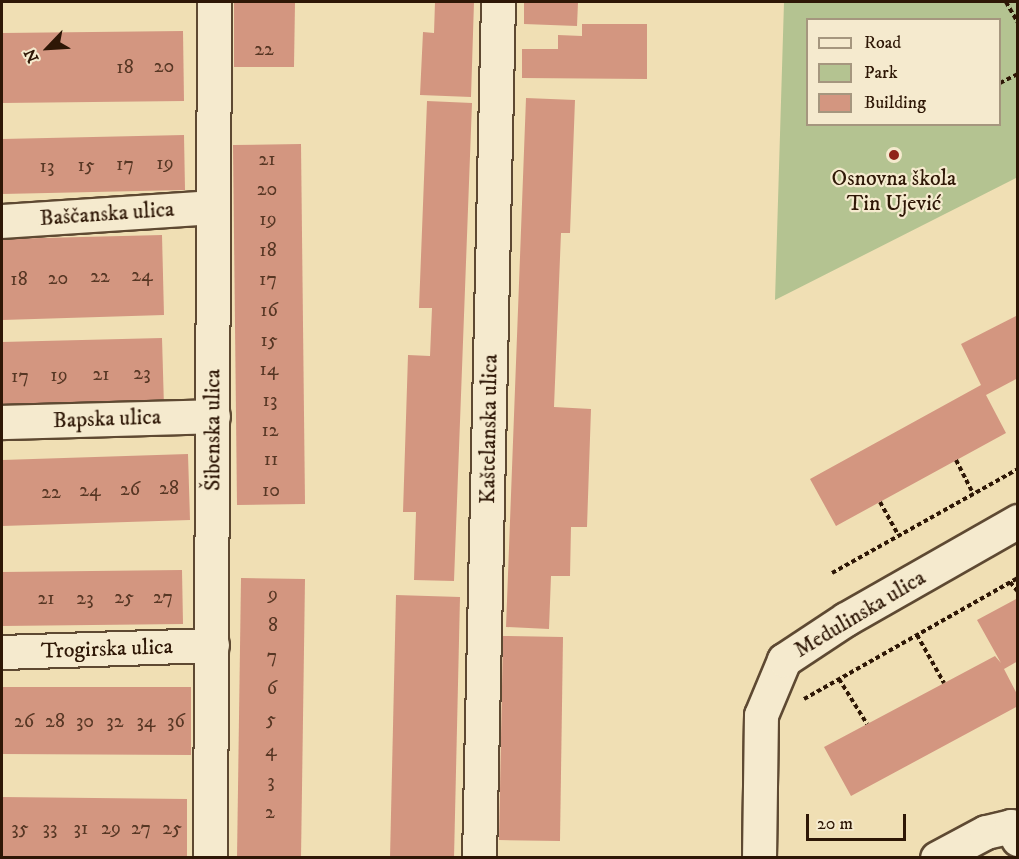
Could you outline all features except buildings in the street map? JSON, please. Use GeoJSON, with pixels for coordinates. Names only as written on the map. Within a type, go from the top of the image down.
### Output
{"type":"FeatureCollection","features":[{"type":"Feature","properties":{"kind":"street","name":"Šibenska ulica"},"geometry":{"type":"LineString","coordinates":[[210,858],[214,2]]}},
{"type":"Feature","properties":{"kind":"street","name":"Kaštelanska ulica"},"geometry":{"type":"LineString","coordinates":[[479,858],[498,2]]}},
{"type":"Feature","properties":{"kind":"street","name":"Baščanska ulica"},"geometry":{"type":"LineString","coordinates":[[2,221],[213,207]]}},
{"type":"Feature","properties":{"kind":"street","name":"Bapska ulica"},"geometry":{"type":"LineString","coordinates":[[2,422],[213,416]]}},
{"type":"Feature","properties":{"kind":"street","name":"Medulinska ulica"},"geometry":{"type":"LineString","coordinates":[[759,858],[761,715],[784,660],[846,619],[1017,521]]}},
{"type":"Feature","properties":{"kind":"street","name":"Trogirska ulica"},"geometry":{"type":"LineString","coordinates":[[2,652],[212,645]]}},
{"type":"Feature","properties":{"kind":"street"},"geometry":{"type":"LineString","coordinates":[[937,858],[986,831],[1011,826],[1017,839]]}},
{"type":"Feature","properties":{"kind":"path"},"geometry":{"type":"LineString","coordinates":[[1006,2],[1017,23]]}},
{"type":"Feature","properties":{"kind":"path"},"geometry":{"type":"LineString","coordinates":[[1001,82],[1017,74]]}},
{"type":"Feature","properties":{"kind":"path"},"geometry":{"type":"LineString","coordinates":[[956,460],[973,494]]}},
{"type":"Feature","properties":{"kind":"path"},"geometry":{"type":"LineString","coordinates":[[832,573],[1017,469]]}},
{"type":"Feature","properties":{"kind":"path"},"geometry":{"type":"LineString","coordinates":[[880,502],[898,536]]}},
{"type":"Feature","properties":{"kind":"path"},"geometry":{"type":"LineString","coordinates":[[794,705],[1017,578]]}},
{"type":"Feature","properties":{"kind":"path"},"geometry":{"type":"LineString","coordinates":[[1010,582],[1017,592]]}},
{"type":"Feature","properties":{"kind":"path"},"geometry":{"type":"LineString","coordinates":[[916,635],[944,683]]}},
{"type":"Feature","properties":{"kind":"path"},"geometry":{"type":"LineString","coordinates":[[840,679],[867,724]]}},
{"type":"Feature","properties":{"kind":"green space","name":"Osnovna škola Tin Ujević"},"geometry":{"type":"Polygon","coordinates":[[[784,2],[1017,2],[1018,177],[775,300],[784,2]]]}},
{"type":"Feature","properties":{"kind":"place","name":"Osnovna škola Tin Ujević"},"geometry":{"type":"Point","coordinates":[894,155]}}]}
